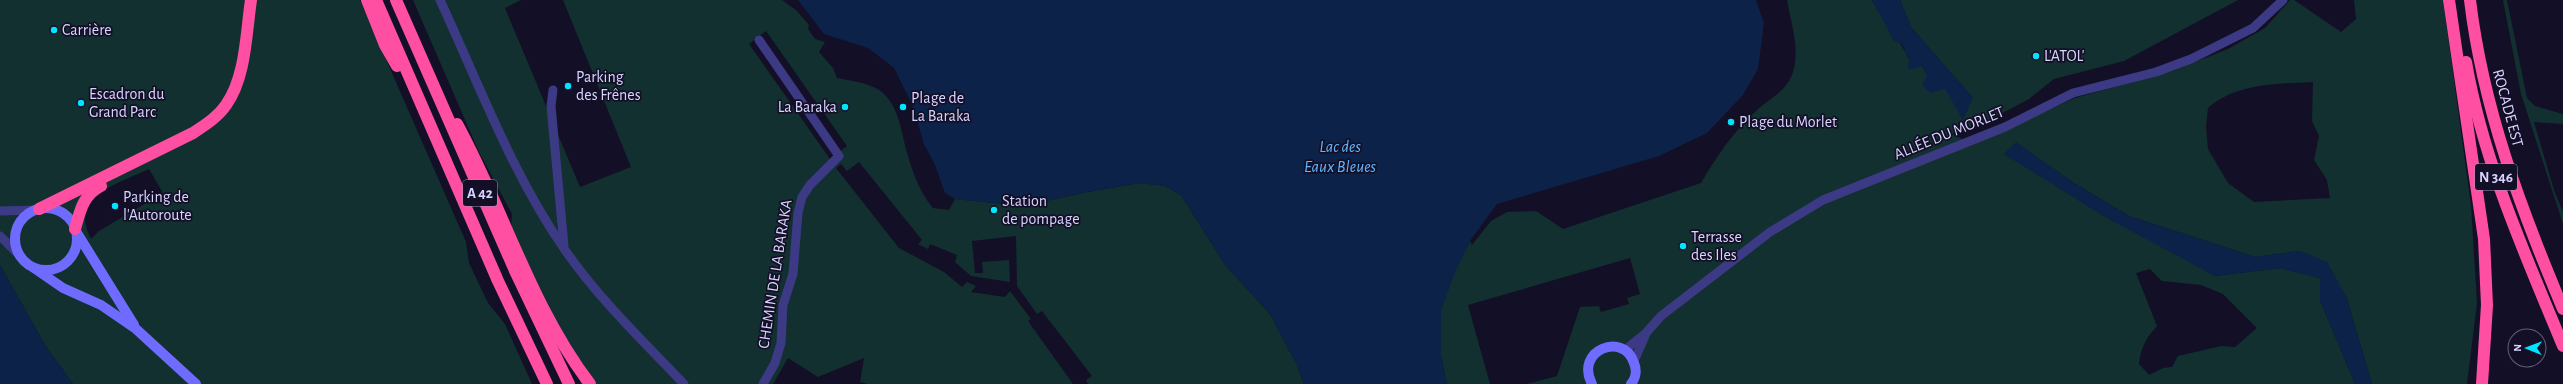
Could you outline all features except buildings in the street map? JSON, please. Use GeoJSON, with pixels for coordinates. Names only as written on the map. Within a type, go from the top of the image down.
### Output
{"type":"FeatureCollection","features":[{"type":"Feature","properties":{"kind":"highway"},"geometry":{"type":"LineString","coordinates":[[38,210],[193,133],[213,120],[226,105],[239,78],[251,0]]}},
{"type":"Feature","properties":{"kind":"highway"},"geometry":{"type":"LineString","coordinates":[[76,230],[80,208],[93,190],[193,137],[215,123],[230,108],[243,79],[256,0]]}},
{"type":"Feature","properties":{"kind":"highway"},"geometry":{"type":"LineString","coordinates":[[366,0],[385,44],[428,123]]}},
{"type":"Feature","properties":{"kind":"highway","name":"A 42"},"geometry":{"type":"LineString","coordinates":[[376,0],[428,123],[498,281],[547,384]]}},
{"type":"Feature","properties":{"kind":"highway","name":"A 42"},"geometry":{"type":"LineString","coordinates":[[396,0],[516,273],[569,384]]}},
{"type":"Feature","properties":{"kind":"highway"},"geometry":{"type":"LineString","coordinates":[[2449,0],[2484,239],[2487,305],[2482,384]]}},
{"type":"Feature","properties":{"kind":"highway","name":"N 346"},"geometry":{"type":"LineString","coordinates":[[2456,0],[2468,73],[2492,166],[2527,259],[2563,346]]}},
{"type":"Feature","properties":{"kind":"highway","name":"ROCADE EST"},"geometry":{"type":"LineString","coordinates":[[2470,0],[2481,68],[2503,153],[2522,208],[2563,309]]}},
{"type":"Feature","properties":{"kind":"highway"},"geometry":{"type":"LineString","coordinates":[[419,53],[466,140],[543,310],[563,347],[590,384]]}},
{"type":"Feature","properties":{"kind":"street"},"geometry":{"type":"LineString","coordinates":[[440,0],[520,173],[564,249],[592,286],[684,384]]}},
{"type":"Feature","properties":{"kind":"street","name":"ALLÉE DU MORLET"},"geometry":{"type":"LineString","coordinates":[[1625,350],[1646,333],[1661,316],[1770,232],[1823,200],[2005,127],[2073,93],[2149,74],[2191,59],[2252,28],[2283,0]]}},
{"type":"Feature","properties":{"kind":"street","name":"CHEMIN DE LA BARAKA"},"geometry":{"type":"LineString","coordinates":[[759,40],[808,108],[839,156],[810,185],[802,197],[798,213],[793,274],[783,305],[781,343],[775,363],[763,384]]}},
{"type":"Feature","properties":{"kind":"street"},"geometry":{"type":"LineString","coordinates":[[554,90],[551,106],[564,249]]}},
{"type":"Feature","properties":{"kind":"street"},"geometry":{"type":"LineString","coordinates":[[0,212],[53,209],[65,215],[76,230],[136,329]]}},
{"type":"Feature","properties":{"kind":"street"},"geometry":{"type":"LineString","coordinates":[[21,257],[15,242],[16,234],[23,219],[38,210]]}},
{"type":"Feature","properties":{"kind":"street"},"geometry":{"type":"LineString","coordinates":[[34,268],[51,270],[67,263],[76,248],[76,230]]}},
{"type":"Feature","properties":{"kind":"street"},"geometry":{"type":"LineString","coordinates":[[0,236],[34,268],[63,288],[101,305],[136,329],[196,384]]}},
{"type":"Feature","properties":{"kind":"street","name":"ALLÉE DU MORLET"},"geometry":{"type":"LineString","coordinates":[[1634,361],[1646,333]]}},
{"type":"Feature","properties":{"kind":"street"},"geometry":{"type":"LineString","coordinates":[[1582,384],[1588,373],[1590,361],[1602,349],[1614,346],[1625,350],[1634,361],[1636,371],[1631,384]]}},
{"type":"Feature","properties":{"kind":"street"},"geometry":{"type":"LineString","coordinates":[[1588,373],[1592,384]]}},
{"type":"Feature","properties":{"kind":"green space"},"geometry":{"type":"Polygon","coordinates":[[[0,0],[360,0],[466,242],[469,263],[488,303],[505,324],[532,384],[73,384],[45,345],[0,265],[0,0]],[[149,169],[111,186],[91,202],[86,212],[86,224],[91,239],[99,231],[163,193],[149,169]]]}},
{"type":"Feature","properties":{"kind":"green space"},"geometry":{"type":"Polygon","coordinates":[[[413,0],[521,0],[505,8],[580,187],[631,167],[563,0],[782,0],[796,10],[809,25],[808,29],[815,39],[825,42],[819,52],[833,68],[837,78],[869,85],[879,90],[886,96],[896,111],[915,177],[921,190],[933,208],[949,210],[955,199],[1023,206],[1087,192],[1140,183],[1165,186],[1181,195],[1226,266],[1270,314],[1297,365],[1304,384],[1088,384],[1086,380],[1092,376],[1042,311],[1037,314],[1017,286],[1016,236],[972,241],[975,273],[983,273],[982,262],[1009,260],[1010,282],[971,276],[955,262],[957,255],[930,244],[928,249],[918,244],[922,240],[859,162],[847,171],[841,164],[836,168],[899,248],[944,272],[962,287],[967,282],[976,286],[971,292],[1005,297],[1010,291],[1031,319],[1028,321],[1073,384],[868,384],[860,382],[864,358],[818,377],[788,358],[773,384],[581,384],[511,229],[512,214],[479,152],[413,0]],[[766,31],[749,44],[830,159],[847,146],[766,31]]]}},
{"type":"Feature","properties":{"kind":"green space"},"geometry":{"type":"Polygon","coordinates":[[[1787,0],[1872,0],[1909,59],[1922,65],[1931,78],[1943,87],[1973,98],[1911,27],[1900,0],[2238,0],[2124,61],[2054,79],[2029,99],[1991,119],[1952,134],[1973,144],[2075,98],[2172,71],[2228,49],[2265,28],[2290,0],[2294,0],[2341,32],[2356,19],[2354,0],[2443,0],[2471,205],[2477,303],[2467,384],[2372,384],[2346,296],[2300,251],[2255,257],[2129,216],[2074,183],[2016,143],[2004,154],[2215,276],[2280,268],[2320,278],[2320,300],[2355,384],[1527,384],[1557,376],[1580,307],[1599,306],[1601,312],[1629,304],[1627,298],[1640,294],[1630,258],[1468,305],[1490,384],[1447,384],[1440,347],[1439,319],[1449,283],[1470,241],[1472,245],[1491,221],[1507,212],[1536,211],[1563,229],[1701,183],[1719,154],[1733,136],[1756,111],[1781,91],[1792,75],[1796,57],[1793,28],[1787,0]],[[2313,82],[2258,86],[2244,89],[2219,100],[2208,108],[2206,127],[2208,149],[2228,183],[2254,202],[2330,198],[2327,180],[2314,160],[2319,136],[2312,121],[2313,82]],[[2150,269],[2136,273],[2157,326],[2145,343],[2139,364],[2149,375],[2163,368],[2172,367],[2178,356],[2221,346],[2235,347],[2257,328],[2223,294],[2201,285],[2162,281],[2150,269]]]}},
{"type":"Feature","properties":{"kind":"green space"},"geometry":{"type":"Polygon","coordinates":[[[2503,0],[2507,0],[2527,98],[2535,106],[2563,114],[2563,124],[2534,122],[2554,190],[2563,212],[2563,224],[2521,94],[2503,0]]]}},
{"type":"Feature","properties":{"kind":"water","name":"Lac des Eaux Bleues"},"geometry":{"type":"Polygon","coordinates":[[[798,0],[1756,0],[1764,23],[1758,69],[1743,95],[1707,133],[1659,156],[1497,204],[1470,241],[1454,275],[1441,310],[1441,357],[1447,384],[1304,384],[1297,365],[1270,314],[1226,266],[1181,195],[1165,186],[1140,183],[1087,192],[1023,206],[955,199],[945,193],[935,165],[924,144],[912,104],[894,68],[868,48],[824,34],[798,0]]]}},
{"type":"Feature","properties":{"kind":"water"},"geometry":{"type":"Polygon","coordinates":[[[1872,0],[1900,0],[1911,27],[1973,98],[1963,120],[1945,89],[1930,93],[1922,85],[1927,76],[1923,66],[1908,70],[1909,59],[1902,44],[1894,41],[1872,0]]]}},
{"type":"Feature","properties":{"kind":"water"},"geometry":{"type":"Polygon","coordinates":[[[2016,142],[2074,183],[2129,216],[2255,257],[2300,251],[2327,262],[2346,296],[2372,384],[2355,384],[2320,300],[2320,278],[2280,268],[2215,276],[2105,217],[2004,154],[2016,142]]]}},
{"type":"Feature","properties":{"kind":"water"},"geometry":{"type":"Polygon","coordinates":[[[0,265],[45,345],[73,384],[0,384],[0,265]]]}},
{"type":"Feature","properties":{"kind":"place","name":"Carrière"},"geometry":{"type":"Point","coordinates":[54,30]}},
{"type":"Feature","properties":{"kind":"place","name":"L'ATOL'"},"geometry":{"type":"Point","coordinates":[2036,56]}},
{"type":"Feature","properties":{"kind":"place","name":"Parking des Frênes"},"geometry":{"type":"Point","coordinates":[568,86]}},
{"type":"Feature","properties":{"kind":"place","name":"Escadron du Grand Parc"},"geometry":{"type":"Point","coordinates":[81,103]}},
{"type":"Feature","properties":{"kind":"place","name":"La Baraka"},"geometry":{"type":"Point","coordinates":[845,107]}},
{"type":"Feature","properties":{"kind":"place","name":"Plage de La Baraka"},"geometry":{"type":"Point","coordinates":[903,107]}},
{"type":"Feature","properties":{"kind":"place","name":"Plage du Morlet"},"geometry":{"type":"Point","coordinates":[1731,122]}},
{"type":"Feature","properties":{"kind":"place","name":"Parking de l'Autoroute"},"geometry":{"type":"Point","coordinates":[115,206]}},
{"type":"Feature","properties":{"kind":"place","name":"Station de pompage"},"geometry":{"type":"Point","coordinates":[994,210]}},
{"type":"Feature","properties":{"kind":"place","name":"Terrasse des Iles"},"geometry":{"type":"Point","coordinates":[1683,246]}}]}
